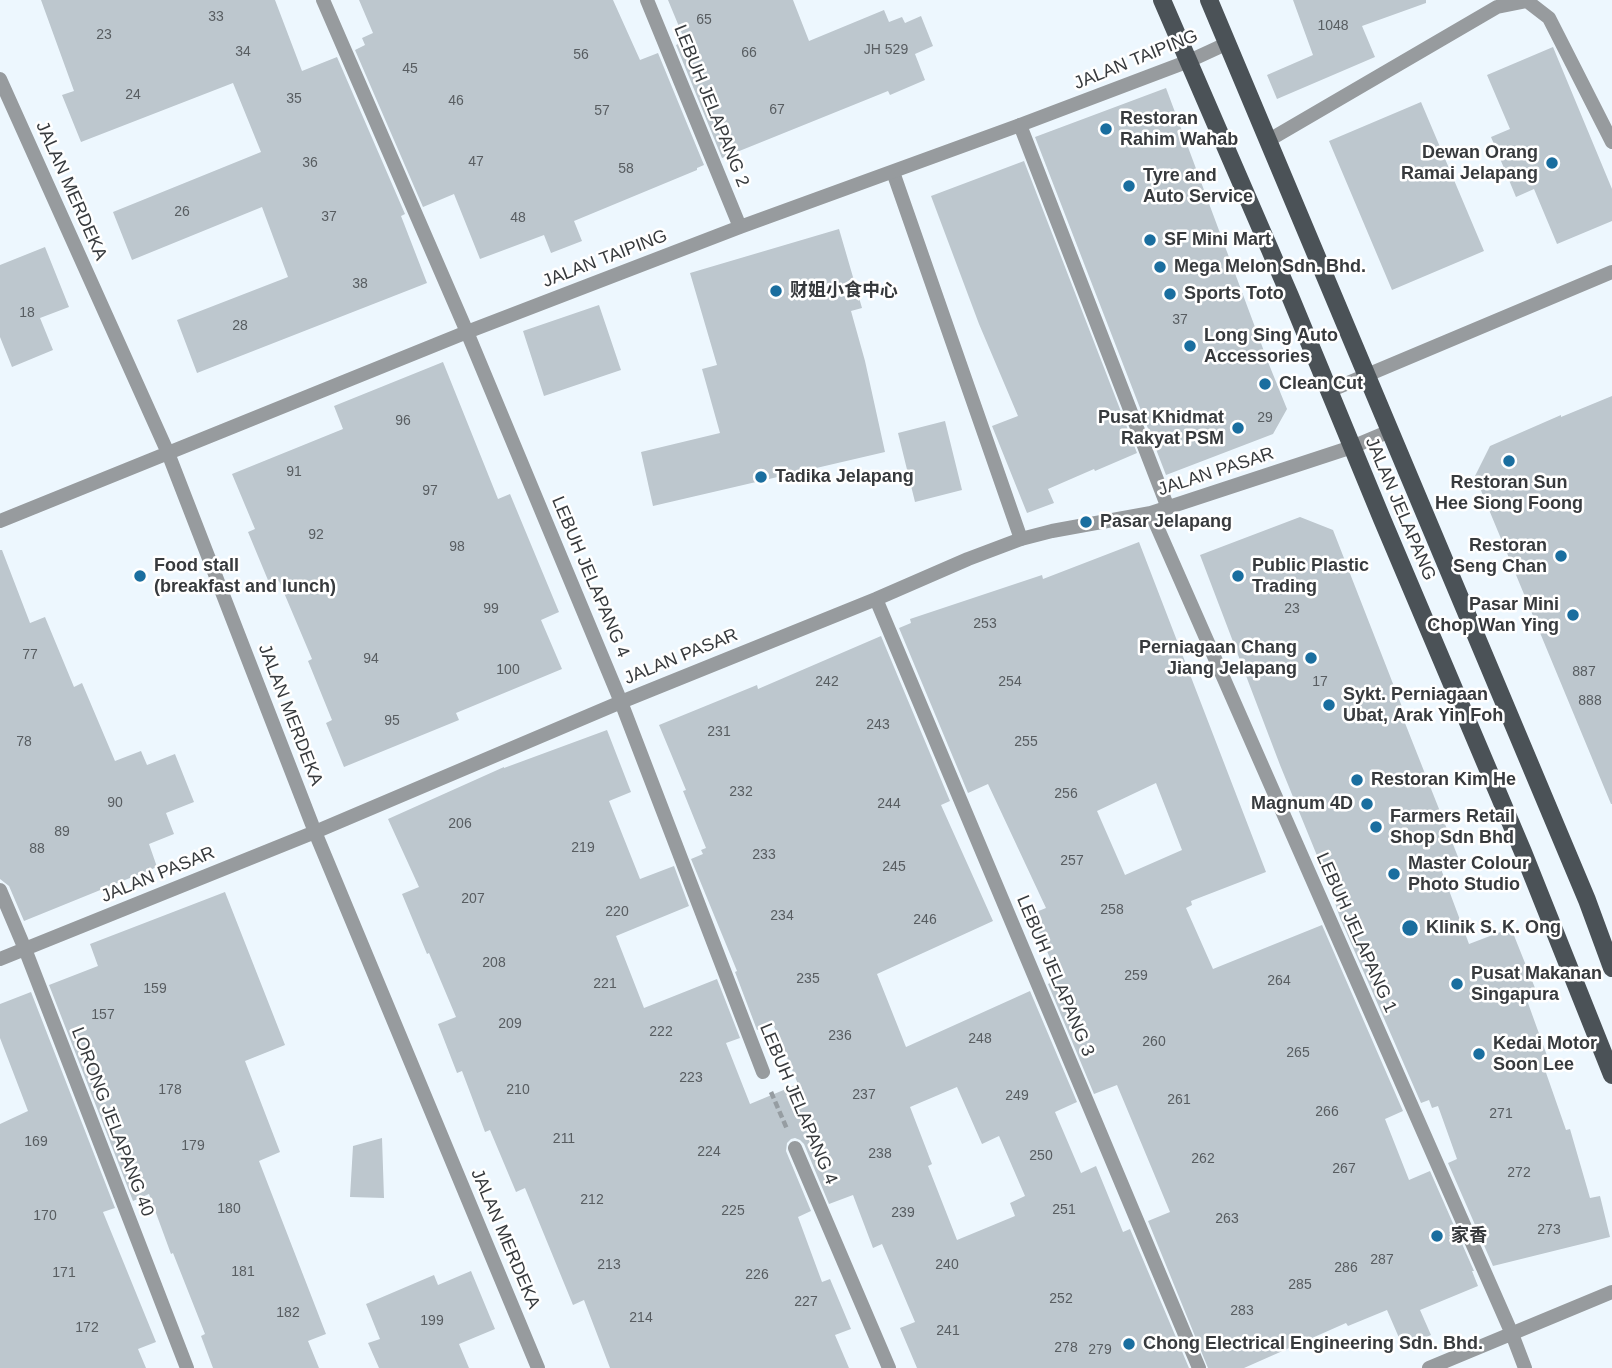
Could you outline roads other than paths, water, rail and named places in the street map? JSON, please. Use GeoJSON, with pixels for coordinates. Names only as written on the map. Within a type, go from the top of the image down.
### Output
{"type":"FeatureCollection","features":[{"type":"Feature","properties":{"kind":"main road","name":"JALAN JELAPANG"},"geometry":{"type":"LineString","coordinates":[[1162,0],[1523,852],[1612,1074]]}},
{"type":"Feature","properties":{"kind":"main road","name":"JALAN JELAPANG"},"geometry":{"type":"LineString","coordinates":[[1209,0],[1587,900],[1612,968]]}},
{"type":"Feature","properties":{"kind":"street","name":"LEBUH JELAPANG 4"},"geometry":{"type":"LineString","coordinates":[[323,0],[467,332],[621,702],[763,1072]]}},
{"type":"Feature","properties":{"kind":"street","name":"LEBUH JELAPANG 2"},"geometry":{"type":"LineString","coordinates":[[647,0],[740,227]]}},
{"type":"Feature","properties":{"kind":"street"},"geometry":{"type":"LineString","coordinates":[[1269,141],[1497,7],[1527,1],[1549,18],[1612,142]]}},
{"type":"Feature","properties":{"kind":"street","name":"JALAN TAIPING"},"geometry":{"type":"LineString","coordinates":[[0,521],[467,332],[740,227],[1189,61],[1228,43]]}},
{"type":"Feature","properties":{"kind":"street","name":"JALAN MERDEKA"},"geometry":{"type":"LineString","coordinates":[[0,79],[168,453],[315,832],[538,1368]]}},
{"type":"Feature","properties":{"kind":"street"},"geometry":{"type":"LineString","coordinates":[[1020,125],[1168,508]]}},
{"type":"Feature","properties":{"kind":"street"},"geometry":{"type":"LineString","coordinates":[[892,172],[1021,539]]}},
{"type":"Feature","properties":{"kind":"street"},"geometry":{"type":"LineString","coordinates":[[1329,391],[1612,272]]}},
{"type":"Feature","properties":{"kind":"street","name":"JALAN PASAR"},"geometry":{"type":"LineString","coordinates":[[0,959],[315,832],[968,559],[1021,539],[1052,531],[1168,508],[1352,447],[1390,431]]}},
{"type":"Feature","properties":{"kind":"street","name":"LEBUH JELAPANG 1"},"geometry":{"type":"LineString","coordinates":[[1151,513],[1525,1368]]}},
{"type":"Feature","properties":{"kind":"street","name":"LEBUH JELAPANG 3"},"geometry":{"type":"LineString","coordinates":[[876,599],[1199,1368]]}},
{"type":"Feature","properties":{"kind":"street","name":"LORONG JELAPANG 40"},"geometry":{"type":"LineString","coordinates":[[0,890],[187,1368]]}},
{"type":"Feature","properties":{"kind":"street","name":"LEBUH JELAPANG 4"},"geometry":{"type":"LineString","coordinates":[[795,1148],[889,1368]]}},
{"type":"Feature","properties":{"kind":"street"},"geometry":{"type":"LineString","coordinates":[[1429,1368],[1612,1292]]}},
{"type":"Feature","properties":{"kind":"place","name":"Restoran Rahim Wahab"},"geometry":{"type":"Point","coordinates":[1106,129]}},
{"type":"Feature","properties":{"kind":"place","name":"Dewan Orang Ramai Jelapang"},"geometry":{"type":"Point","coordinates":[1552,163]}},
{"type":"Feature","properties":{"kind":"place","name":"Tyre and Auto Service"},"geometry":{"type":"Point","coordinates":[1129,186]}},
{"type":"Feature","properties":{"kind":"place","name":"SF Mini Mart"},"geometry":{"type":"Point","coordinates":[1150,240]}},
{"type":"Feature","properties":{"kind":"place","name":"Mega Melon Sdn. Bhd."},"geometry":{"type":"Point","coordinates":[1160,267]}},
{"type":"Feature","properties":{"kind":"place","name":"财姐小食中心"},"geometry":{"type":"Point","coordinates":[776,291]}},
{"type":"Feature","properties":{"kind":"place","name":"Sports Toto"},"geometry":{"type":"Point","coordinates":[1170,294]}},
{"type":"Feature","properties":{"kind":"place","name":"Long Sing Auto Accessories"},"geometry":{"type":"Point","coordinates":[1190,346]}},
{"type":"Feature","properties":{"kind":"place","name":"Clean Cut"},"geometry":{"type":"Point","coordinates":[1265,384]}},
{"type":"Feature","properties":{"kind":"place","name":"Pusat Khidmat Rakyat PSM"},"geometry":{"type":"Point","coordinates":[1238,428]}},
{"type":"Feature","properties":{"kind":"place","name":"Restoran Sun Hee Siong Foong"},"geometry":{"type":"Point","coordinates":[1509,461]}},
{"type":"Feature","properties":{"kind":"place","name":"Tadika Jelapang"},"geometry":{"type":"Point","coordinates":[761,477]}},
{"type":"Feature","properties":{"kind":"place","name":"Pasar Jelapang"},"geometry":{"type":"Point","coordinates":[1086,522]}},
{"type":"Feature","properties":{"kind":"place","name":"Restoran Seng Chan"},"geometry":{"type":"Point","coordinates":[1561,556]}},
{"type":"Feature","properties":{"kind":"place","name":"Food stall (breakfast and lunch)"},"geometry":{"type":"Point","coordinates":[140,576]}},
{"type":"Feature","properties":{"kind":"place","name":"Public Plastic Trading"},"geometry":{"type":"Point","coordinates":[1238,576]}},
{"type":"Feature","properties":{"kind":"place","name":"Pasar Mini Chop Wan Ying"},"geometry":{"type":"Point","coordinates":[1573,615]}},
{"type":"Feature","properties":{"kind":"place","name":"Perniagaan Chang Jiang Jelapang"},"geometry":{"type":"Point","coordinates":[1311,658]}},
{"type":"Feature","properties":{"kind":"place","name":"Sykt. Perniagaan Ubat, Arak Yin Foh"},"geometry":{"type":"Point","coordinates":[1329,705]}},
{"type":"Feature","properties":{"kind":"place","name":"Restoran Kim He"},"geometry":{"type":"Point","coordinates":[1357,780]}},
{"type":"Feature","properties":{"kind":"place","name":"Magnum 4D"},"geometry":{"type":"Point","coordinates":[1367,804]}},
{"type":"Feature","properties":{"kind":"place","name":"Farmers Retail Shop Sdn Bhd"},"geometry":{"type":"Point","coordinates":[1376,827]}},
{"type":"Feature","properties":{"kind":"place","name":"Master Colour Photo Studio"},"geometry":{"type":"Point","coordinates":[1394,874]}},
{"type":"Feature","properties":{"kind":"place","name":"Klinik S. K. Ong"},"geometry":{"type":"Point","coordinates":[1410,928]}},
{"type":"Feature","properties":{"kind":"place","name":"Pusat Makanan Singapura"},"geometry":{"type":"Point","coordinates":[1457,984]}},
{"type":"Feature","properties":{"kind":"place","name":"Kedai Motor Soon Lee"},"geometry":{"type":"Point","coordinates":[1479,1054]}},
{"type":"Feature","properties":{"kind":"place","name":"家香"},"geometry":{"type":"Point","coordinates":[1437,1236]}},
{"type":"Feature","properties":{"kind":"place","name":"Chong Electrical Engineering Sdn. Bhd."},"geometry":{"type":"Point","coordinates":[1129,1344]}}]}
